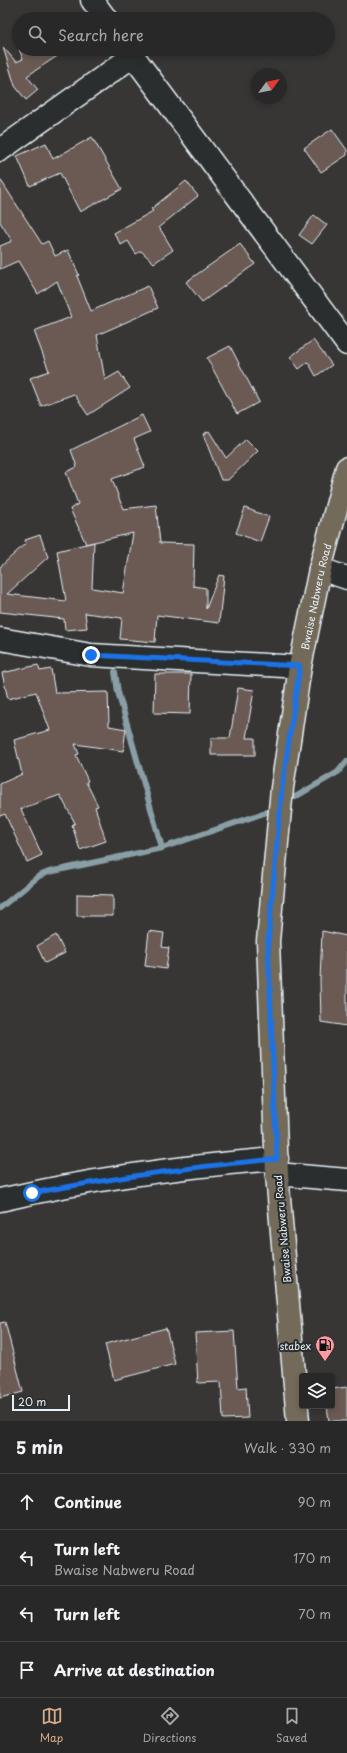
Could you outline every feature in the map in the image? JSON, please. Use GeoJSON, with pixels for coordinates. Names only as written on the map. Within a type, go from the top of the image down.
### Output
{"type":"FeatureCollection","features":[{"type":"Feature","properties":{"kind":"main road","name":"Bwaise Nabweru Road"},"geometry":{"type":"LineString","coordinates":[[298,1421],[277,1166],[268,941],[282,788],[300,666],[320,569],[347,468]]}},
{"type":"Feature","properties":{"kind":"street"},"geometry":{"type":"LineString","coordinates":[[92,0],[101,12]]}},
{"type":"Feature","properties":{"kind":"street"},"geometry":{"type":"LineString","coordinates":[[0,150],[126,56]]}},
{"type":"Feature","properties":{"kind":"street"},"geometry":{"type":"LineString","coordinates":[[132,56],[347,344]]}},
{"type":"Feature","properties":{"kind":"street"},"geometry":{"type":"LineString","coordinates":[[320,569],[347,578]]}},
{"type":"Feature","properties":{"kind":"street"},"geometry":{"type":"LineString","coordinates":[[0,639],[91,655],[300,666]]}},
{"type":"Feature","properties":{"kind":"street"},"geometry":{"type":"LineString","coordinates":[[0,1200],[113,1178],[219,1164],[277,1166],[347,1180]]}},
{"type":"Feature","properties":{"kind":"building"},"geometry":{"type":"Polygon","coordinates":[[[3,47],[16,62],[23,59],[22,56],[57,56],[27,76],[38,90],[26,100],[15,86],[3,47]]]}},
{"type":"Feature","properties":{"kind":"building"},"geometry":{"type":"Polygon","coordinates":[[[332,129],[347,150],[347,155],[321,172],[304,148],[332,129]]]}},
{"type":"Feature","properties":{"kind":"building"},"geometry":{"type":"Polygon","coordinates":[[[92,137],[122,189],[80,212],[60,173],[30,186],[17,156],[46,143],[53,159],[92,137]]]}},
{"type":"Feature","properties":{"kind":"building"},"geometry":{"type":"Polygon","coordinates":[[[0,179],[42,244],[48,241],[55,256],[68,250],[79,275],[77,276],[91,311],[148,286],[158,308],[97,335],[105,380],[119,372],[130,388],[88,415],[74,394],[41,406],[30,378],[49,371],[34,331],[71,317],[57,281],[38,294],[18,261],[0,269],[0,246],[12,241],[0,222],[0,179]]]}},
{"type":"Feature","properties":{"kind":"building"},"geometry":{"type":"Polygon","coordinates":[[[186,181],[198,196],[159,227],[173,250],[154,263],[141,251],[136,254],[128,241],[121,245],[114,233],[153,211],[151,209],[186,181]]]}},
{"type":"Feature","properties":{"kind":"building"},"geometry":{"type":"Polygon","coordinates":[[[314,215],[327,225],[312,244],[299,235],[314,215]]]}},
{"type":"Feature","properties":{"kind":"building"},"geometry":{"type":"Polygon","coordinates":[[[240,244],[255,264],[202,302],[186,282],[240,244]]]}},
{"type":"Feature","properties":{"kind":"building"},"geometry":{"type":"Polygon","coordinates":[[[313,340],[332,365],[316,376],[308,362],[299,369],[290,357],[313,340]]]}},
{"type":"Feature","properties":{"kind":"building"},"geometry":{"type":"Polygon","coordinates":[[[230,346],[259,402],[237,414],[207,358],[230,346]]]}},
{"type":"Feature","properties":{"kind":"building"},"geometry":{"type":"Polygon","coordinates":[[[142,415],[150,432],[134,439],[145,467],[112,479],[123,509],[156,505],[160,543],[194,544],[193,586],[206,588],[206,609],[219,575],[224,576],[219,623],[157,615],[155,642],[120,639],[122,618],[85,613],[87,628],[65,630],[64,619],[0,612],[0,567],[26,543],[25,540],[40,535],[48,557],[7,594],[66,601],[57,551],[86,544],[70,509],[78,504],[66,472],[77,467],[71,450],[142,415]],[[133,533],[94,542],[92,588],[123,593],[133,533]]]}},
{"type":"Feature","properties":{"kind":"building"},"geometry":{"type":"Polygon","coordinates":[[[209,431],[226,458],[246,439],[258,451],[228,480],[221,480],[203,434],[209,431]]]}},
{"type":"Feature","properties":{"kind":"building"},"geometry":{"type":"Polygon","coordinates":[[[245,508],[269,517],[260,542],[236,533],[245,508]]]}},
{"type":"Feature","properties":{"kind":"building"},"geometry":{"type":"Polygon","coordinates":[[[38,665],[40,671],[51,669],[55,693],[108,692],[109,726],[126,729],[123,751],[75,744],[79,754],[76,755],[88,781],[86,782],[98,806],[95,807],[106,841],[80,850],[72,825],[75,823],[60,795],[21,809],[42,855],[27,862],[5,814],[0,816],[0,784],[22,774],[14,740],[50,730],[36,692],[8,699],[2,673],[38,665]]]}},
{"type":"Feature","properties":{"kind":"building"},"geometry":{"type":"Polygon","coordinates":[[[155,674],[191,674],[190,714],[154,713],[155,674]]]}},
{"type":"Feature","properties":{"kind":"building"},"geometry":{"type":"Polygon","coordinates":[[[238,688],[254,690],[246,738],[255,738],[255,755],[211,755],[211,738],[230,738],[238,688]]]}},
{"type":"Feature","properties":{"kind":"building"},"geometry":{"type":"Polygon","coordinates":[[[77,894],[113,895],[113,916],[77,916],[77,894]]]}},
{"type":"Feature","properties":{"kind":"building"},"geometry":{"type":"Polygon","coordinates":[[[149,931],[164,933],[162,947],[169,948],[166,969],[145,966],[149,931]]]}},
{"type":"Feature","properties":{"kind":"building"},"geometry":{"type":"Polygon","coordinates":[[[322,931],[347,936],[347,1026],[321,1022],[320,981],[322,931]]]}},
{"type":"Feature","properties":{"kind":"building"},"geometry":{"type":"Polygon","coordinates":[[[56,935],[65,953],[45,963],[37,946],[56,935]]]}},
{"type":"Feature","properties":{"kind":"building"},"geometry":{"type":"Polygon","coordinates":[[[5,1322],[23,1392],[0,1398],[0,1323],[5,1322]]]}},
{"type":"Feature","properties":{"kind":"building"},"geometry":{"type":"Polygon","coordinates":[[[166,1328],[175,1364],[114,1380],[105,1344],[166,1328]]]}},
{"type":"Feature","properties":{"kind":"building"},"geometry":{"type":"Polygon","coordinates":[[[234,1331],[238,1388],[246,1387],[248,1418],[223,1419],[221,1382],[198,1383],[195,1333],[234,1331]]]}},
{"type":"Feature","properties":{"kind":"building"},"geometry":{"type":"Polygon","coordinates":[[[347,1387],[347,1421],[329,1421],[327,1409],[335,1409],[335,1389],[347,1387]]]}},
{"type":"Feature","properties":{"kind":"waterway"},"geometry":{"type":"LineString","coordinates":[[115,672],[118,692],[162,848]]}},
{"type":"Feature","properties":{"kind":"waterway"},"geometry":{"type":"LineString","coordinates":[[295,797],[338,772],[347,761]]}},
{"type":"Feature","properties":{"kind":"waterway"},"geometry":{"type":"LineString","coordinates":[[0,908],[39,876],[49,872],[162,848],[270,811]]}},
{"type":"Feature","properties":{"kind":"place","name":"stabex"},"geometry":{"type":"Point","coordinates":[325,1362]}},
{"type":"Feature","properties":{"kind":"route"},"geometry":{"type":"LineString","coordinates":[[32,1193],[113,1178],[219,1164],[277,1159],[268,941],[282,788],[300,666],[91,655]]}}]}
